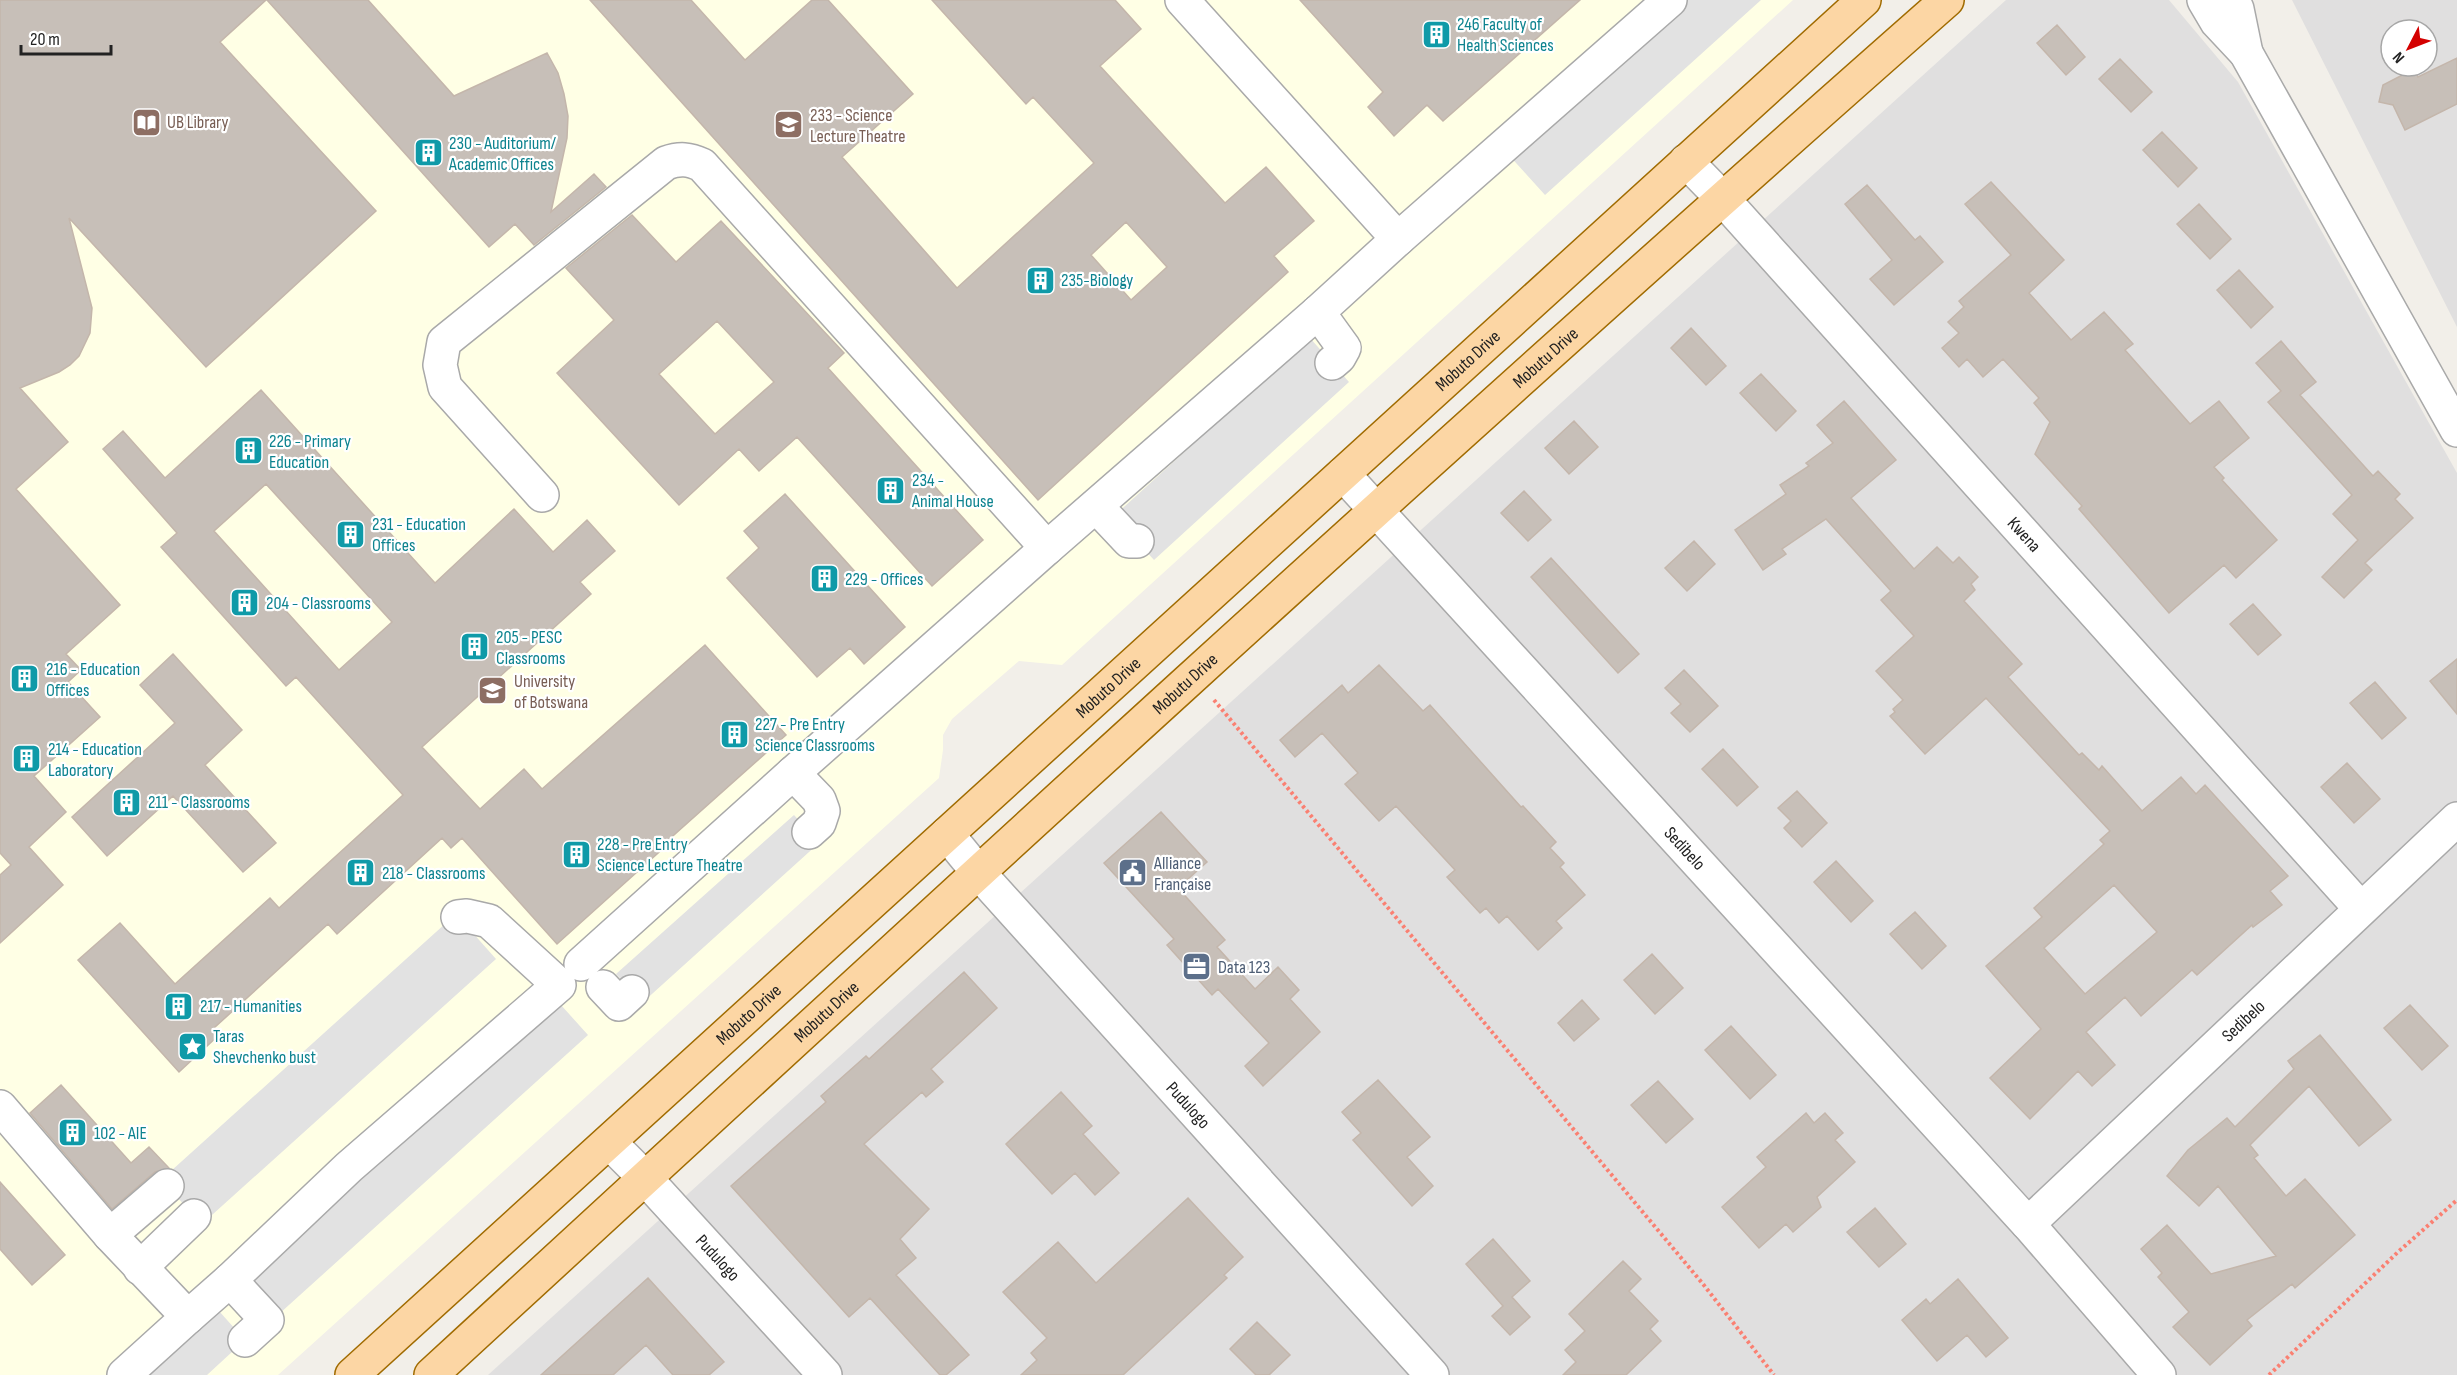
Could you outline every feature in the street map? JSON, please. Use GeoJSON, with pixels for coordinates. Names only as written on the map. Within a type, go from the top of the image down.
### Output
{"type":"FeatureCollection","features":[{"type":"Feature","properties":{"kind":"main road","name":"Mobuto Drive"},"geometry":{"type":"LineString","coordinates":[[352,1375],[1864,0]]}},
{"type":"Feature","properties":{"kind":"main road","name":"Mobutu Drive"},"geometry":{"type":"LineString","coordinates":[[430,1375],[1375,511],[1722,198],[1947,0]]}},
{"type":"Feature","properties":{"kind":"main road"},"geometry":{"type":"LineString","coordinates":[[1010,777],[1043,814]]}},
{"type":"Feature","properties":{"kind":"street"},"geometry":{"type":"LineString","coordinates":[[1182,0],[1398,239]]}},
{"type":"Feature","properties":{"kind":"street"},"geometry":{"type":"LineString","coordinates":[[606,981],[793,773],[1670,0]]}},
{"type":"Feature","properties":{"kind":"street"},"geometry":{"type":"LineString","coordinates":[[2204,0],[2217,22],[2246,53],[2457,430]]}},
{"type":"Feature","properties":{"kind":"street"},"geometry":{"type":"LineString","coordinates":[[2233,0],[2246,53]]}},
{"type":"Feature","properties":{"kind":"street"},"geometry":{"type":"LineString","coordinates":[[542,495],[445,387],[440,365],[444,342],[666,163],[684,159],[702,165],[1047,548]]}},
{"type":"Feature","properties":{"kind":"street","name":"Kwena"},"geometry":{"type":"LineString","coordinates":[[1686,161],[1722,198],[2361,909]]}},
{"type":"Feature","properties":{"kind":"street"},"geometry":{"type":"LineString","coordinates":[[1318,312],[1344,348],[1340,357],[1332,363]]}},
{"type":"Feature","properties":{"kind":"street","name":"Sedibelo"},"geometry":{"type":"LineString","coordinates":[[1343,474],[2028,1224],[2159,1375]]}},
{"type":"Feature","properties":{"kind":"street"},"geometry":{"type":"LineString","coordinates":[[1096,506],[1128,541],[1137,541]]}},
{"type":"Feature","properties":{"kind":"street"},"geometry":{"type":"LineString","coordinates":[[793,773],[819,800],[823,812],[819,823],[809,832]]}},
{"type":"Feature","properties":{"kind":"street","name":"Sedibelo"},"geometry":{"type":"LineString","coordinates":[[2028,1224],[2457,819]]}},
{"type":"Feature","properties":{"kind":"street","name":"Pudulogo"},"geometry":{"type":"LineString","coordinates":[[947,834],[978,872],[1432,1375]]}},
{"type":"Feature","properties":{"kind":"street"},"geometry":{"type":"LineString","coordinates":[[124,1375],[230,1280],[349,1167],[559,985],[497,943],[489,921],[467,916],[458,917]]}},
{"type":"Feature","properties":{"kind":"street"},"geometry":{"type":"LineString","coordinates":[[0,1107],[110,1235],[189,1317]]}},
{"type":"Feature","properties":{"kind":"street","name":"Pudulogo"},"geometry":{"type":"LineString","coordinates":[[609,1142],[645,1178],[825,1375]]}},
{"type":"Feature","properties":{"kind":"street"},"geometry":{"type":"LineString","coordinates":[[110,1235],[166,1186]]}},
{"type":"Feature","properties":{"kind":"street"},"geometry":{"type":"LineString","coordinates":[[140,1268],[194,1216]]}},
{"type":"Feature","properties":{"kind":"street"},"geometry":{"type":"LineString","coordinates":[[230,1280],[267,1320],[245,1340]]}},
{"type":"Feature","properties":{"kind":"path"},"geometry":{"type":"LineString","coordinates":[[1195,676],[1696,1275],[1774,1375]]}},
{"type":"Feature","properties":{"kind":"path"},"geometry":{"type":"LineString","coordinates":[[2269,1375],[2398,1252],[2457,1200]]}},
{"type":"Feature","properties":{"kind":"shaded area","name":"University of Botswana"},"geometry":{"type":"Polygon","coordinates":[[[0,0],[1793,0],[1062,665],[1019,661],[952,719],[943,735],[939,778],[278,1375],[0,1375],[0,0]]]}},
{"type":"Feature","properties":{"kind":"shaded area"},"geometry":{"type":"Polygon","coordinates":[[[1676,0],[1761,0],[1545,195],[1507,153],[1676,0]]]}},
{"type":"Feature","properties":{"kind":"shaded area"},"geometry":{"type":"Polygon","coordinates":[[[2006,0],[2169,0],[2238,82],[2457,473],[2457,1375],[488,1375],[2006,0]]]}},
{"type":"Feature","properties":{"kind":"shaded area"},"geometry":{"type":"Polygon","coordinates":[[[2292,0],[2457,0],[2457,327],[2292,0]]]}},
{"type":"Feature","properties":{"kind":"shaded area"},"geometry":{"type":"Polygon","coordinates":[[[1310,338],[1349,382],[1154,560],[1114,516],[1310,338]]]}},
{"type":"Feature","properties":{"kind":"shaded area"},"geometry":{"type":"Polygon","coordinates":[[[794,815],[819,843],[642,1003],[616,974],[794,815]]]}},
{"type":"Feature","properties":{"kind":"shaded area"},"geometry":{"type":"Polygon","coordinates":[[[456,914],[496,959],[202,1224],[161,1180],[456,914]]]}},
{"type":"Feature","properties":{"kind":"shaded area"},"geometry":{"type":"Polygon","coordinates":[[[552,995],[588,1035],[279,1314],[244,1274],[552,995]]]}},
{"type":"Feature","properties":{"kind":"shaded area"},"geometry":{"type":"Polygon","coordinates":[[[210,1301],[245,1340],[207,1375],[128,1375],[210,1301]]]}},
{"type":"Feature","properties":{"kind":"building","name":"UB Library"},"geometry":{"type":"Polygon","coordinates":[[[0,0],[266,0],[220,42],[376,211],[206,367],[69,218],[92,308],[90,333],[79,356],[70,365],[20,388],[68,442],[16,489],[120,605],[66,654],[81,670],[68,682],[100,717],[34,776],[66,812],[29,847],[63,885],[0,943],[0,875],[11,865],[0,853],[0,0]]]}},
{"type":"Feature","properties":{"kind":"building"},"geometry":{"type":"Polygon","coordinates":[[[267,0],[368,0],[454,96],[547,53],[558,73],[568,116],[567,138],[551,212],[594,174],[606,187],[534,245],[515,224],[489,247],[267,0]]]}},
{"type":"Feature","properties":{"kind":"building"},"geometry":{"type":"Polygon","coordinates":[[[590,0],[691,0],[745,60],[812,0],[828,0],[913,94],[842,157],[957,288],[1094,163],[1033,97],[1026,104],[932,0],[1115,0],[1141,29],[1100,66],[1225,203],[1266,167],[1314,221],[1274,256],[1288,272],[1038,500],[590,0]],[[1126,222],[1091,255],[1131,300],[1167,267],[1126,222]]]}},
{"type":"Feature","properties":{"kind":"building","name":"246 Faculty of Health Sciences"},"geometry":{"type":"Polygon","coordinates":[[[1300,0],[1580,0],[1443,121],[1427,105],[1394,136],[1368,107],[1383,92],[1300,0]]]}},
{"type":"Feature","properties":{"kind":"building"},"geometry":{"type":"Polygon","coordinates":[[[2057,25],[2085,57],[2066,75],[2037,43],[2057,25]]]}},
{"type":"Feature","properties":{"kind":"building"},"geometry":{"type":"Polygon","coordinates":[[[2457,58],[2457,104],[2405,130],[2393,105],[2379,102],[2383,85],[2397,78],[2439,78],[2439,67],[2457,58]]]}},
{"type":"Feature","properties":{"kind":"building"},"geometry":{"type":"Polygon","coordinates":[[[2120,59],[2152,92],[2131,112],[2099,79],[2120,59]]]}},
{"type":"Feature","properties":{"kind":"building"},"geometry":{"type":"Polygon","coordinates":[[[2162,132],[2197,168],[2178,187],[2143,150],[2162,132]]]}},
{"type":"Feature","properties":{"kind":"building"},"geometry":{"type":"Polygon","coordinates":[[[1991,182],[2064,260],[2029,293],[2071,340],[2104,312],[2133,344],[2125,350],[2190,424],[2219,401],[2249,438],[2214,467],[2224,478],[2222,480],[2277,540],[2236,578],[2224,565],[2169,613],[2079,509],[2082,506],[2035,454],[2050,422],[2034,403],[2039,398],[2003,359],[1983,377],[1967,359],[1959,367],[1942,348],[1959,333],[1948,322],[1964,307],[1959,301],[2011,255],[1965,204],[1991,182]]]}},
{"type":"Feature","properties":{"kind":"building"},"geometry":{"type":"Polygon","coordinates":[[[1867,185],[1915,240],[1920,236],[1943,262],[1894,305],[1870,279],[1892,260],[1845,204],[1867,185]]]}},
{"type":"Feature","properties":{"kind":"building"},"geometry":{"type":"Polygon","coordinates":[[[2199,204],[2231,239],[2210,259],[2177,224],[2199,204]]]}},
{"type":"Feature","properties":{"kind":"building"},"geometry":{"type":"Polygon","coordinates":[[[632,215],[676,262],[721,221],[844,353],[828,368],[983,540],[932,586],[797,437],[759,471],[739,449],[679,505],[557,373],[614,320],[566,268],[632,215]],[[717,321],[659,374],[715,434],[774,382],[717,321]]]}},
{"type":"Feature","properties":{"kind":"building"},"geometry":{"type":"Polygon","coordinates":[[[2239,270],[2273,307],[2251,328],[2217,290],[2239,270]]]}},
{"type":"Feature","properties":{"kind":"building"},"geometry":{"type":"Polygon","coordinates":[[[1691,328],[1726,366],[1706,385],[1671,348],[1691,328]]]}},
{"type":"Feature","properties":{"kind":"building"},"geometry":{"type":"Polygon","coordinates":[[[2281,341],[2316,382],[2300,395],[2373,476],[2378,471],[2400,494],[2395,499],[2413,518],[2365,563],[2372,570],[2344,598],[2322,577],[2358,540],[2333,514],[2352,495],[2268,402],[2281,391],[2256,363],[2281,341]]]}},
{"type":"Feature","properties":{"kind":"building"},"geometry":{"type":"Polygon","coordinates":[[[1761,374],[1796,411],[1776,431],[1740,393],[1761,374]]]}},
{"type":"Feature","properties":{"kind":"building"},"geometry":{"type":"Polygon","coordinates":[[[261,390],[435,583],[514,509],[553,552],[587,520],[615,551],[580,582],[591,594],[422,747],[480,809],[524,769],[542,789],[705,645],[786,735],[557,944],[462,838],[451,848],[442,838],[337,934],[328,924],[214,1028],[220,1034],[179,1072],[78,960],[120,923],[175,984],[270,898],[279,908],[403,795],[296,677],[286,686],[161,547],[177,533],[103,449],[123,431],[165,478],[261,390]],[[266,484],[214,531],[339,670],[392,622],[266,484]]]}},
{"type":"Feature","properties":{"kind":"building"},"geometry":{"type":"Polygon","coordinates":[[[1844,401],[1896,460],[1851,498],[1914,569],[1937,547],[1953,563],[1959,557],[1978,577],[1971,584],[1975,590],[1964,601],[2022,664],[2008,677],[2079,755],[2082,753],[2099,770],[2102,766],[2142,811],[2181,777],[2196,794],[2205,785],[2288,876],[2270,891],[2282,905],[2253,927],[2252,925],[2197,975],[2192,970],[2141,1016],[2125,997],[2086,1032],[2115,1065],[2092,1086],[2078,1071],[2030,1119],[1990,1078],[2041,1029],[1986,966],[2042,917],[2034,908],[2104,844],[2100,840],[2110,831],[1986,698],[1925,754],[1890,716],[1895,712],[1893,709],[1903,700],[1876,671],[1914,636],[1881,600],[1891,591],[1826,519],[1782,549],[1786,554],[1763,570],[1735,530],[1786,494],[1780,485],[1809,466],[1806,463],[1833,443],[1817,425],[1844,401]],[[2114,885],[2044,948],[2085,994],[2157,932],[2114,885]]]}},
{"type":"Feature","properties":{"kind":"building"},"geometry":{"type":"Polygon","coordinates":[[[1574,421],[1598,447],[1569,474],[1545,448],[1574,421]]]}},
{"type":"Feature","properties":{"kind":"building"},"geometry":{"type":"Polygon","coordinates":[[[1524,491],[1551,520],[1528,541],[1501,513],[1524,491]]]}},
{"type":"Feature","properties":{"kind":"building","name":"229 - Offices"},"geometry":{"type":"Polygon","coordinates":[[[785,494],[905,627],[864,664],[850,648],[817,677],[727,578],[759,548],[744,531],[785,494]]]}},
{"type":"Feature","properties":{"kind":"building"},"geometry":{"type":"Polygon","coordinates":[[[1694,541],[1715,564],[1687,591],[1665,568],[1694,541]]]}},
{"type":"Feature","properties":{"kind":"building"},"geometry":{"type":"Polygon","coordinates":[[[1551,558],[1639,654],[1618,673],[1531,577],[1551,558]]]}},
{"type":"Feature","properties":{"kind":"building"},"geometry":{"type":"Polygon","coordinates":[[[2253,604],[2281,635],[2258,655],[2230,624],[2253,604]]]}},
{"type":"Feature","properties":{"kind":"building"},"geometry":{"type":"Polygon","coordinates":[[[173,654],[242,730],[205,765],[276,843],[243,872],[173,796],[107,856],[72,817],[175,723],[140,685],[173,654]]]}},
{"type":"Feature","properties":{"kind":"building"},"geometry":{"type":"Polygon","coordinates":[[[2457,659],[2457,714],[2430,681],[2457,659]]]}},
{"type":"Feature","properties":{"kind":"building"},"geometry":{"type":"Polygon","coordinates":[[[1379,665],[1423,711],[1430,705],[1521,807],[1523,806],[1556,842],[1550,848],[1564,863],[1560,867],[1585,895],[1556,921],[1562,928],[1538,950],[1507,916],[1499,923],[1486,908],[1480,913],[1447,877],[1455,870],[1396,806],[1379,821],[1345,784],[1358,773],[1322,733],[1295,757],[1280,740],[1342,685],[1348,693],[1379,665]]]}},
{"type":"Feature","properties":{"kind":"building"},"geometry":{"type":"Polygon","coordinates":[[[1684,670],[1718,706],[1690,732],[1671,713],[1681,704],[1665,688],[1684,670]]]}},
{"type":"Feature","properties":{"kind":"building"},"geometry":{"type":"Polygon","coordinates":[[[2375,682],[2406,718],[2382,739],[2350,703],[2375,682]]]}},
{"type":"Feature","properties":{"kind":"building"},"geometry":{"type":"Polygon","coordinates":[[[1723,749],[1758,787],[1737,806],[1702,769],[1723,749]]]}},
{"type":"Feature","properties":{"kind":"building"},"geometry":{"type":"Polygon","coordinates":[[[2347,763],[2380,799],[2354,823],[2321,787],[2347,763]]]}},
{"type":"Feature","properties":{"kind":"building"},"geometry":{"type":"Polygon","coordinates":[[[1797,791],[1827,823],[1802,847],[1784,828],[1791,821],[1778,808],[1797,791]]]}},
{"type":"Feature","properties":{"kind":"building"},"geometry":{"type":"Polygon","coordinates":[[[1161,812],[1207,862],[1178,888],[1225,940],[1217,947],[1255,989],[1278,967],[1299,990],[1290,999],[1320,1032],[1263,1086],[1245,1066],[1269,1043],[1218,989],[1212,995],[1167,945],[1174,939],[1104,863],[1161,812]]]}},
{"type":"Feature","properties":{"kind":"building"},"geometry":{"type":"Polygon","coordinates":[[[1836,861],[1873,901],[1851,922],[1814,882],[1836,861]]]}},
{"type":"Feature","properties":{"kind":"building"},"geometry":{"type":"Polygon","coordinates":[[[1915,912],[1946,946],[1922,969],[1890,934],[1915,912]]]}},
{"type":"Feature","properties":{"kind":"building"},"geometry":{"type":"Polygon","coordinates":[[[1652,954],[1683,988],[1655,1014],[1624,980],[1652,954]]]}},
{"type":"Feature","properties":{"kind":"building"},"geometry":{"type":"Polygon","coordinates":[[[964,972],[997,1008],[931,1069],[943,1082],[926,1097],[922,1092],[864,1144],[929,1209],[900,1239],[916,1258],[896,1275],[969,1355],[946,1375],[940,1375],[870,1298],[849,1317],[731,1186],[826,1102],[821,1096],[866,1056],[869,1059],[964,972]]]}},
{"type":"Feature","properties":{"kind":"building"},"geometry":{"type":"Polygon","coordinates":[[[1582,1000],[1599,1019],[1574,1041],[1558,1023],[1582,1000]]]}},
{"type":"Feature","properties":{"kind":"building"},"geometry":{"type":"Polygon","coordinates":[[[2410,1005],[2448,1046],[2422,1070],[2384,1028],[2410,1005]]]}},
{"type":"Feature","properties":{"kind":"building"},"geometry":{"type":"Polygon","coordinates":[[[1731,1026],[1776,1075],[1750,1099],[1705,1050],[1731,1026]]]}},
{"type":"Feature","properties":{"kind":"building"},"geometry":{"type":"Polygon","coordinates":[[[2320,1035],[2391,1120],[2359,1146],[2309,1086],[2250,1145],[2258,1155],[2254,1158],[2286,1196],[2305,1179],[2355,1235],[2295,1288],[2292,1284],[2247,1320],[2252,1326],[2210,1365],[2173,1327],[2189,1312],[2158,1277],[2162,1273],[2141,1249],[2167,1225],[2211,1274],[2276,1256],[2218,1186],[2199,1206],[2167,1176],[2188,1150],[2227,1118],[2235,1127],[2294,1069],[2288,1061],[2320,1035]]]}},
{"type":"Feature","properties":{"kind":"building"},"geometry":{"type":"Polygon","coordinates":[[[1378,1080],[1430,1137],[1407,1157],[1433,1186],[1412,1206],[1353,1140],[1361,1133],[1342,1112],[1378,1080]]]}},
{"type":"Feature","properties":{"kind":"building"},"geometry":{"type":"Polygon","coordinates":[[[1658,1081],[1693,1119],[1666,1143],[1631,1105],[1658,1081]]]}},
{"type":"Feature","properties":{"kind":"building","name":"102 - AIE"},"geometry":{"type":"Polygon","coordinates":[[[61,1085],[131,1163],[149,1147],[169,1168],[155,1172],[112,1209],[30,1113],[61,1085]]]}},
{"type":"Feature","properties":{"kind":"building"},"geometry":{"type":"Polygon","coordinates":[[[1061,1092],[1092,1126],[1083,1134],[1119,1173],[1095,1195],[1075,1173],[1052,1194],[1006,1144],[1061,1092]]]}},
{"type":"Feature","properties":{"kind":"building"},"geometry":{"type":"Polygon","coordinates":[[[1806,1113],[1814,1123],[1825,1113],[1843,1133],[1835,1140],[1855,1162],[1817,1197],[1821,1207],[1793,1232],[1786,1224],[1759,1248],[1722,1207],[1766,1167],[1757,1157],[1806,1113]]]}},
{"type":"Feature","properties":{"kind":"building"},"geometry":{"type":"Polygon","coordinates":[[[0,1182],[65,1255],[32,1285],[0,1249],[0,1182]]]}},
{"type":"Feature","properties":{"kind":"building"},"geometry":{"type":"Polygon","coordinates":[[[1188,1198],[1243,1257],[1224,1275],[1227,1278],[1123,1375],[1021,1375],[1037,1360],[1031,1353],[1047,1338],[1003,1292],[1058,1242],[1096,1283],[1188,1198]]]}},
{"type":"Feature","properties":{"kind":"building"},"geometry":{"type":"Polygon","coordinates":[[[1875,1208],[1906,1244],[1879,1267],[1847,1232],[1875,1208]]]}},
{"type":"Feature","properties":{"kind":"building"},"geometry":{"type":"Polygon","coordinates":[[[1493,1239],[1530,1281],[1512,1297],[1530,1317],[1510,1335],[1492,1316],[1503,1306],[1466,1264],[1493,1239]]]}},
{"type":"Feature","properties":{"kind":"building"},"geometry":{"type":"Polygon","coordinates":[[[1623,1261],[1641,1279],[1629,1291],[1658,1321],[1650,1329],[1661,1341],[1626,1375],[1563,1375],[1576,1362],[1565,1350],[1585,1331],[1569,1314],[1623,1261]]]}},
{"type":"Feature","properties":{"kind":"building"},"geometry":{"type":"Polygon","coordinates":[[[648,1278],[724,1362],[709,1375],[673,1375],[646,1345],[613,1375],[541,1375],[648,1278]]]}},
{"type":"Feature","properties":{"kind":"building"},"geometry":{"type":"Polygon","coordinates":[[[1958,1279],[2008,1338],[1986,1357],[1967,1335],[1937,1361],[1902,1320],[1926,1299],[1930,1304],[1958,1279]]]}},
{"type":"Feature","properties":{"kind":"building"},"geometry":{"type":"Polygon","coordinates":[[[1257,1322],[1290,1355],[1269,1375],[1256,1375],[1230,1349],[1257,1322]]]}},
{"type":"Feature","properties":{"kind":"place","name":"246 Faculty of Health Sciences"},"geometry":{"type":"Point","coordinates":[1436,34]}},
{"type":"Feature","properties":{"kind":"place","name":"UB Library"},"geometry":{"type":"Point","coordinates":[146,122]}},
{"type":"Feature","properties":{"kind":"place","name":"233 - Science Lecture Theatre"},"geometry":{"type":"Point","coordinates":[789,125]}},
{"type":"Feature","properties":{"kind":"place","name":"230 - Auditorium/ Academic Offices"},"geometry":{"type":"Point","coordinates":[428,153]}},
{"type":"Feature","properties":{"kind":"place","name":"235-Biology"},"geometry":{"type":"Point","coordinates":[1040,280]}},
{"type":"Feature","properties":{"kind":"place","name":"226 - Primary Education"},"geometry":{"type":"Point","coordinates":[248,451]}},
{"type":"Feature","properties":{"kind":"place","name":"234 - Animal House"},"geometry":{"type":"Point","coordinates":[891,490]}},
{"type":"Feature","properties":{"kind":"place","name":"231 - Education Offices"},"geometry":{"type":"Point","coordinates":[351,534]}},
{"type":"Feature","properties":{"kind":"place","name":"229 - Offices"},"geometry":{"type":"Point","coordinates":[824,579]}},
{"type":"Feature","properties":{"kind":"place","name":"204 - Classrooms"},"geometry":{"type":"Point","coordinates":[245,603]}},
{"type":"Feature","properties":{"kind":"place","name":"205 - PESC Classrooms"},"geometry":{"type":"Point","coordinates":[475,647]}},
{"type":"Feature","properties":{"kind":"place","name":"216 - Education Offices"},"geometry":{"type":"Point","coordinates":[25,679]}},
{"type":"Feature","properties":{"kind":"place","name":"University of Botswana"},"geometry":{"type":"Point","coordinates":[493,691]}},
{"type":"Feature","properties":{"kind":"place","name":"227 - Pre Entry Science Classrooms"},"geometry":{"type":"Point","coordinates":[734,734]}},
{"type":"Feature","properties":{"kind":"place","name":"214 - Education Laboratory"},"geometry":{"type":"Point","coordinates":[27,759]}},
{"type":"Feature","properties":{"kind":"place","name":"211 - Classrooms"},"geometry":{"type":"Point","coordinates":[127,802]}},
{"type":"Feature","properties":{"kind":"place","name":"228 - Pre Entry Science Lecture Theatre"},"geometry":{"type":"Point","coordinates":[576,854]}},
{"type":"Feature","properties":{"kind":"place","name":"218 - Classrooms"},"geometry":{"type":"Point","coordinates":[361,873]}},
{"type":"Feature","properties":{"kind":"place","name":"Alliance Française"},"geometry":{"type":"Point","coordinates":[1133,873]}},
{"type":"Feature","properties":{"kind":"place","name":"Data 123"},"geometry":{"type":"Point","coordinates":[1197,967]}},
{"type":"Feature","properties":{"kind":"place","name":"217 - Humanities"},"geometry":{"type":"Point","coordinates":[179,1006]}},
{"type":"Feature","properties":{"kind":"place","name":"Taras Shevchenko bust"},"geometry":{"type":"Point","coordinates":[192,1046]}},
{"type":"Feature","properties":{"kind":"place","name":"102 - AIE"},"geometry":{"type":"Point","coordinates":[73,1133]}}]}
